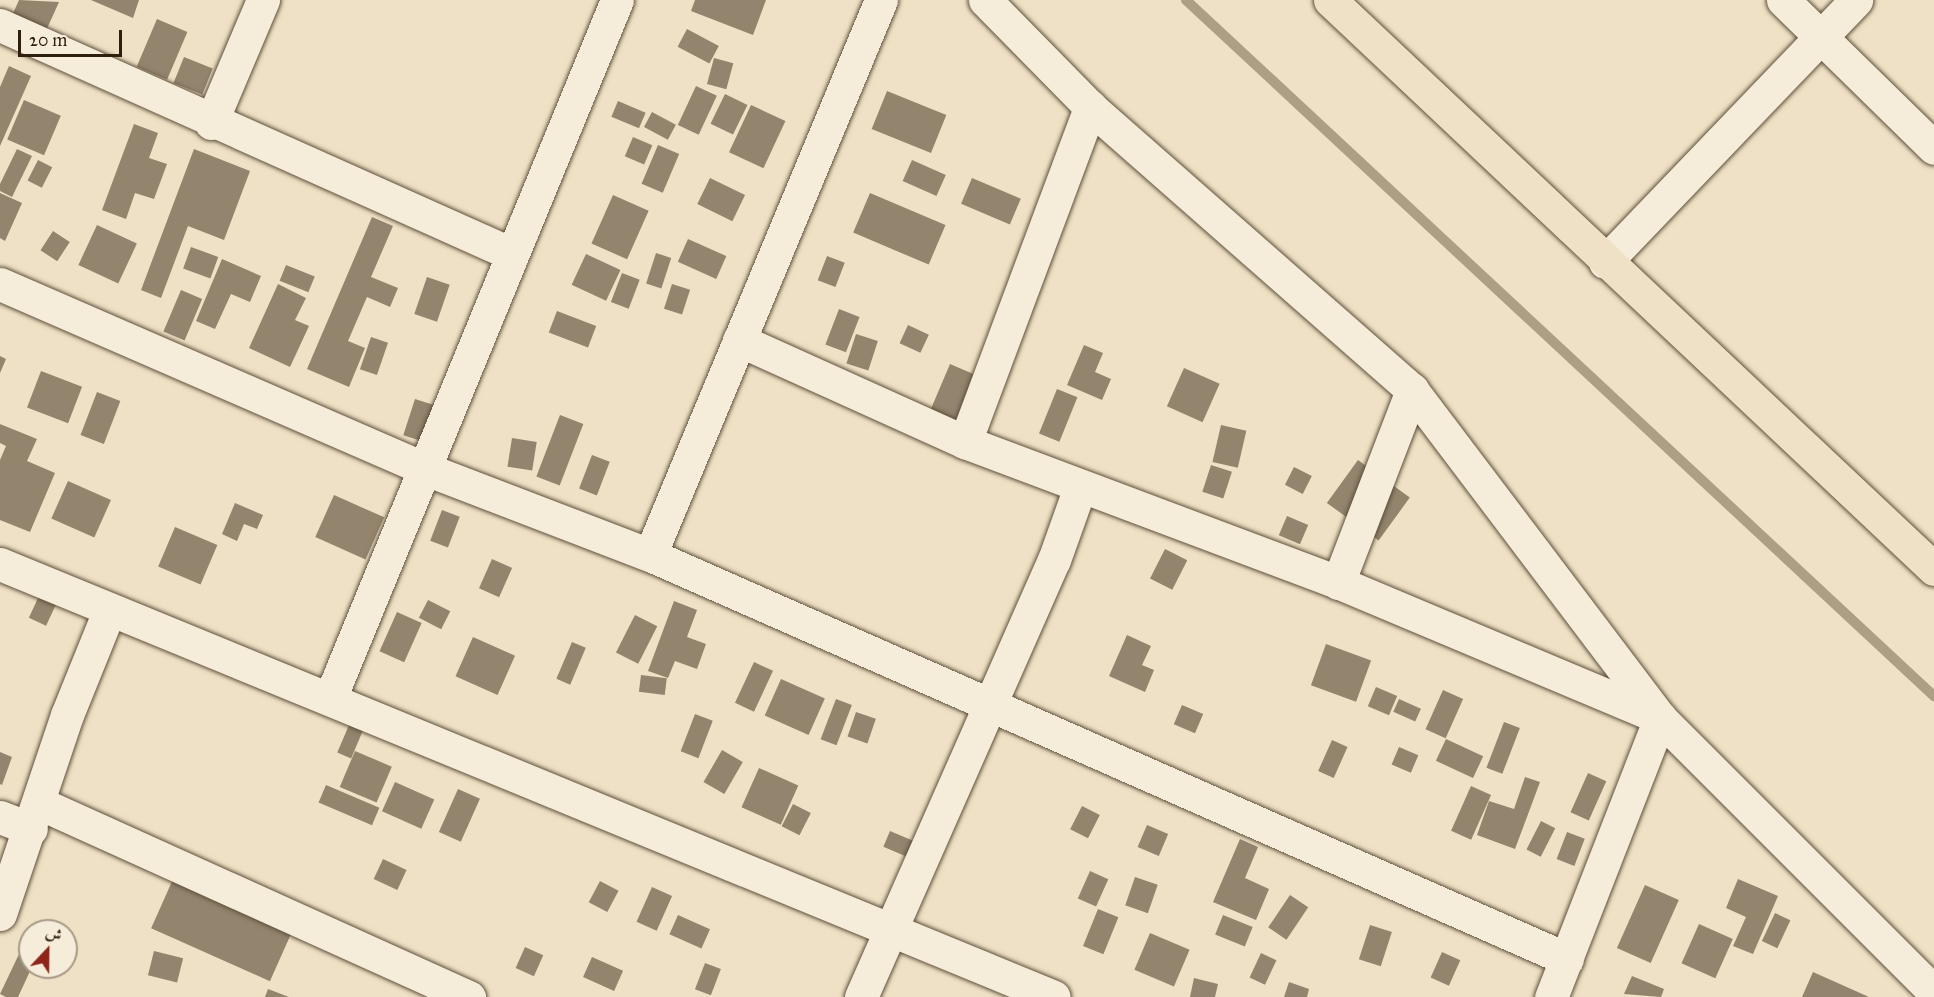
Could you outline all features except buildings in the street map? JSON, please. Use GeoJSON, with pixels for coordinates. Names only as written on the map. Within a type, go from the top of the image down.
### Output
{"type":"FeatureCollection","features":[{"type":"Feature","properties":{"kind":"main road"},"geometry":{"type":"LineString","coordinates":[[1343,4],[1605,262],[1934,569]]}},
{"type":"Feature","properties":{"kind":"street"},"geometry":{"type":"LineString","coordinates":[[211,123],[263,0]]}},
{"type":"Feature","properties":{"kind":"street"},"geometry":{"type":"LineString","coordinates":[[330,696],[617,0]]}},
{"type":"Feature","properties":{"kind":"street"},"geometry":{"type":"LineString","coordinates":[[650,555],[881,0]]}},
{"type":"Feature","properties":{"kind":"street"},"geometry":{"type":"LineString","coordinates":[[985,0],[1090,107],[1412,390],[1660,718],[1934,992]]}},
{"type":"Feature","properties":{"kind":"street"},"geometry":{"type":"LineString","coordinates":[[1783,0],[1934,148]]}},
{"type":"Feature","properties":{"kind":"street"},"geometry":{"type":"LineString","coordinates":[[1605,262],[1856,0]]}},
{"type":"Feature","properties":{"kind":"street"},"geometry":{"type":"LineString","coordinates":[[0,26],[211,123],[512,254]]}},
{"type":"Feature","properties":{"kind":"street"},"geometry":{"type":"LineString","coordinates":[[965,442],[1090,107]]}},
{"type":"Feature","properties":{"kind":"street"},"geometry":{"type":"LineString","coordinates":[[0,284],[423,468],[650,555],[992,703],[1567,958]]}},
{"type":"Feature","properties":{"kind":"street"},"geometry":{"type":"LineString","coordinates":[[739,340],[965,442],[1338,583],[1660,718]]}},
{"type":"Feature","properties":{"kind":"street"},"geometry":{"type":"LineString","coordinates":[[1338,583],[1412,390]]}},
{"type":"Feature","properties":{"kind":"street"},"geometry":{"type":"LineString","coordinates":[[861,997],[1054,560],[1080,487]]}},
{"type":"Feature","properties":{"kind":"street"},"geometry":{"type":"LineString","coordinates":[[0,564],[109,611],[330,696],[1054,997]]}},
{"type":"Feature","properties":{"kind":"street"},"geometry":{"type":"LineString","coordinates":[[0,914],[35,816],[67,715],[109,611]]}},
{"type":"Feature","properties":{"kind":"street"},"geometry":{"type":"LineString","coordinates":[[1551,997],[1660,718]]}},
{"type":"Feature","properties":{"kind":"street"},"geometry":{"type":"LineString","coordinates":[[0,817],[35,816],[469,997]]}},
{"type":"Feature","properties":{"kind":"waterway"},"geometry":{"type":"LineString","coordinates":[[1186,0],[1934,696]]}}]}
